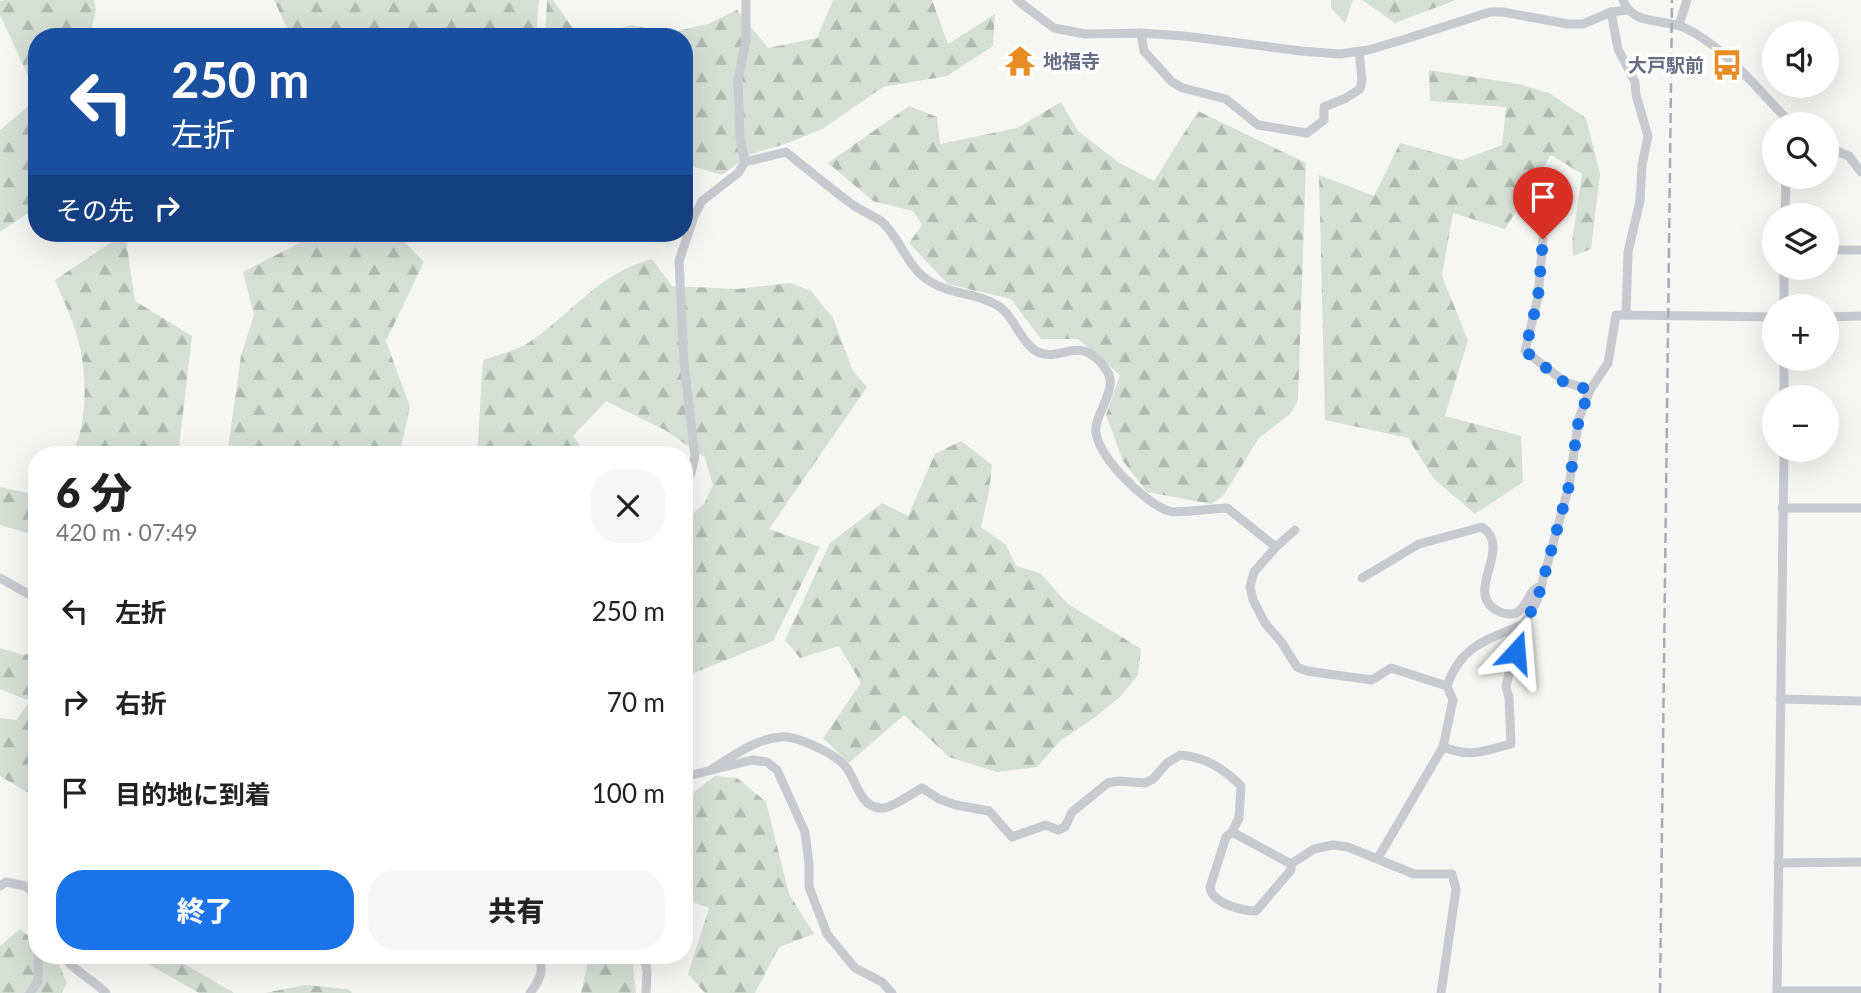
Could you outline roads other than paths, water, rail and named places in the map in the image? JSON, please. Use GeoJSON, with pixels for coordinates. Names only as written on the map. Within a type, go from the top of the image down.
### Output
{"type":"FeatureCollection","features":[{"type":"Feature","properties":{"kind":"street"},"geometry":{"type":"LineString","coordinates":[[745,162],[740,138],[738,80],[746,41],[746,0]]}},
{"type":"Feature","properties":{"kind":"street"},"geometry":{"type":"LineString","coordinates":[[1017,0],[1054,28],[1085,34],[1141,33],[1184,36],[1322,53],[1359,51],[1490,12],[1583,24],[1625,5],[1642,18],[1679,25],[1706,40],[1778,112]]}},
{"type":"Feature","properties":{"kind":"street"},"geometry":{"type":"LineString","coordinates":[[1679,25],[1687,0]]}},
{"type":"Feature","properties":{"kind":"street"},"geometry":{"type":"LineString","coordinates":[[1611,12],[1618,49],[1635,82],[1648,136],[1642,165],[1640,201],[1628,252],[1626,315]]}},
{"type":"Feature","properties":{"kind":"street"},"geometry":{"type":"LineString","coordinates":[[1141,33],[1144,51],[1172,82],[1183,88],[1226,99],[1258,125],[1307,133],[1324,120],[1324,107],[1360,89],[1362,80],[1359,51]]}},
{"type":"Feature","properties":{"kind":"street"},"geometry":{"type":"LineString","coordinates":[[693,219],[702,201],[738,173],[745,162],[786,152],[856,207],[880,220],[893,233],[915,268],[929,282],[953,292],[973,294],[1002,309],[1032,348],[1043,354],[1079,349],[1089,351],[1108,372],[1111,381],[1095,429],[1101,448],[1121,477],[1148,501],[1171,512],[1227,508],[1276,547]]}},
{"type":"Feature","properties":{"kind":"street"},"geometry":{"type":"LineString","coordinates":[[1839,152],[1849,156],[1861,172]]}},
{"type":"Feature","properties":{"kind":"street"},"geometry":{"type":"LineString","coordinates":[[1543,239],[1538,298],[1525,351],[1565,383],[1590,390]]}},
{"type":"Feature","properties":{"kind":"street"},"geometry":{"type":"LineString","coordinates":[[685,242],[679,261],[684,364],[695,456],[693,464]]}},
{"type":"Feature","properties":{"kind":"street"},"geometry":{"type":"LineString","coordinates":[[1839,250],[1861,250]]}},
{"type":"Feature","properties":{"kind":"street"},"geometry":{"type":"LineString","coordinates":[[1443,747],[1460,754],[1471,754],[1511,744],[1510,697],[1506,687],[1510,668],[1524,624],[1537,601],[1569,486],[1579,418],[1590,390],[1608,363],[1616,315],[1762,317]]}},
{"type":"Feature","properties":{"kind":"street"},"geometry":{"type":"LineString","coordinates":[[1839,317],[1861,316]]}},
{"type":"Feature","properties":{"kind":"street"},"geometry":{"type":"LineString","coordinates":[[1783,462],[1777,992],[1861,991]]}},
{"type":"Feature","properties":{"kind":"street"},"geometry":{"type":"LineString","coordinates":[[1783,508],[1861,508]]}},
{"type":"Feature","properties":{"kind":"street"},"geometry":{"type":"LineString","coordinates":[[1362,578],[1419,544],[1482,527],[1491,536],[1493,551],[1483,594],[1485,601],[1502,613],[1515,614],[1524,607],[1531,590],[1540,586]]}},
{"type":"Feature","properties":{"kind":"street"},"geometry":{"type":"LineString","coordinates":[[1295,530],[1254,572],[1250,587],[1253,600],[1265,623],[1297,667],[1307,671],[1372,680],[1391,668],[1447,686]]}},
{"type":"Feature","properties":{"kind":"street"},"geometry":{"type":"LineString","coordinates":[[0,578],[28,594]]}},
{"type":"Feature","properties":{"kind":"street"},"geometry":{"type":"LineString","coordinates":[[1378,858],[1443,747],[1453,700],[1447,686],[1453,667],[1478,643],[1524,624]]}},
{"type":"Feature","properties":{"kind":"street"},"geometry":{"type":"LineString","coordinates":[[1780,699],[1861,701]]}},
{"type":"Feature","properties":{"kind":"street"},"geometry":{"type":"LineString","coordinates":[[712,769],[764,740],[781,736],[795,739],[830,754],[846,766],[861,797],[874,806],[885,808],[922,788],[939,799],[956,805],[989,811],[1013,837],[1046,825],[1058,830],[1065,827],[1072,812],[1108,783],[1145,783],[1180,755],[1191,756],[1224,770],[1241,786],[1239,818],[1232,832],[1226,837],[1210,894],[1216,899],[1248,911],[1256,911],[1291,870],[1291,864]]}},
{"type":"Feature","properties":{"kind":"street"},"geometry":{"type":"LineString","coordinates":[[693,774],[752,760],[767,762],[777,771],[805,832],[809,887],[827,934],[855,968],[882,982],[892,993]]}},
{"type":"Feature","properties":{"kind":"street"},"geometry":{"type":"LineString","coordinates":[[1232,832],[1291,864]]}},
{"type":"Feature","properties":{"kind":"street"},"geometry":{"type":"LineString","coordinates":[[1291,864],[1314,849],[1333,845],[1348,847],[1414,874],[1452,874],[1456,889],[1441,993]]}},
{"type":"Feature","properties":{"kind":"street"},"geometry":{"type":"LineString","coordinates":[[1778,863],[1861,862]]}},
{"type":"Feature","properties":{"kind":"street"},"geometry":{"type":"LineString","coordinates":[[0,886],[6,882],[28,890]]}},
{"type":"Feature","properties":{"kind":"street"},"geometry":{"type":"LineString","coordinates":[[30,993],[38,981],[38,964]]}},
{"type":"Feature","properties":{"kind":"street"},"geometry":{"type":"LineString","coordinates":[[70,964],[106,993]]}},
{"type":"Feature","properties":{"kind":"street"},"geometry":{"type":"LineString","coordinates":[[530,993],[542,972],[540,964]]}},
{"type":"Feature","properties":{"kind":"street"},"geometry":{"type":"LineString","coordinates":[[646,964],[646,993]]}},
{"type":"Feature","properties":{"kind":"railway"},"geometry":{"type":"LineString","coordinates":[[1660,993],[1672,0]]}},
{"type":"Feature","properties":{"kind":"place","name":"地福寺"},"geometry":{"type":"Point","coordinates":[1020,61]}},
{"type":"Feature","properties":{"kind":"place","name":"大戸駅前"},"geometry":{"type":"Point","coordinates":[1727,65]}}]}
